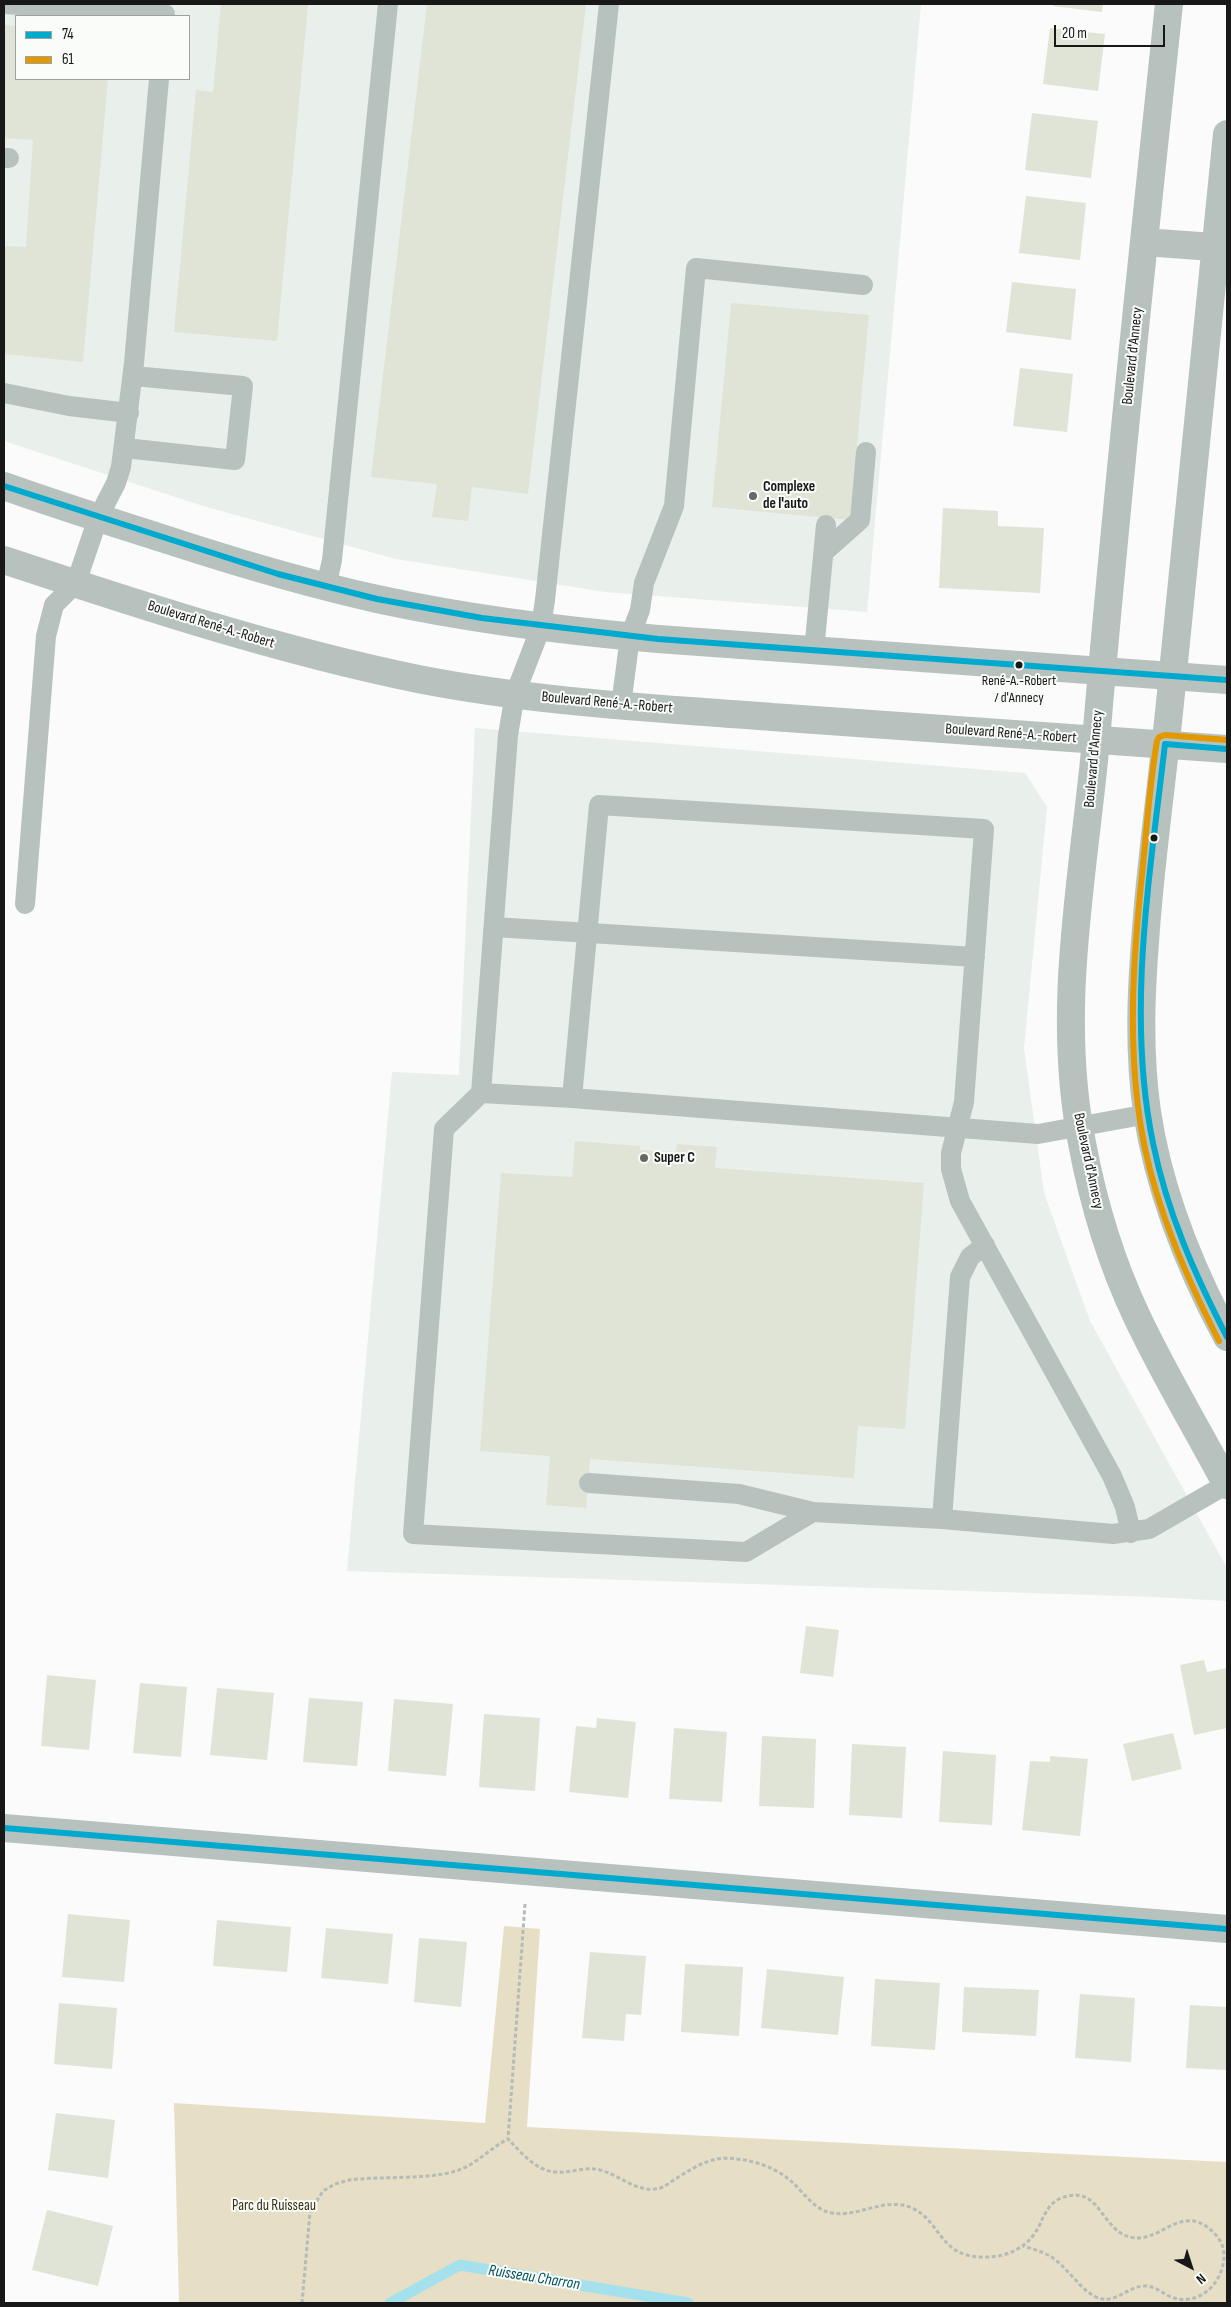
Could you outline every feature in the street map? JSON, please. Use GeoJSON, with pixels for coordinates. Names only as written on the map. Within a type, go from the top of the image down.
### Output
{"type":"FeatureCollection","features":[{"type":"Feature","properties":{"kind":"street","name":"Boulevard d'Annecy"},"geometry":{"type":"LineString","coordinates":[[1169,4],[1074,944],[1070,1003],[1071,1052],[1079,1126],[1101,1222],[1123,1285],[1152,1346],[1227,1485]]}},
{"type":"Feature","properties":{"kind":"street"},"geometry":{"type":"LineString","coordinates":[[1227,134],[1222,248],[1157,809],[1140,1006],[1148,1114],[1163,1182],[1187,1252],[1227,1337]]}},
{"type":"Feature","properties":{"kind":"street"},"geometry":{"type":"LineString","coordinates":[[1144,242],[1222,248]]}},
{"type":"Feature","properties":{"kind":"street"},"geometry":{"type":"LineString","coordinates":[[4,486],[215,556],[326,587],[433,610],[542,627],[630,637],[1227,680]]}},
{"type":"Feature","properties":{"kind":"street","name":"Boulevard René-A.-Robert"},"geometry":{"type":"LineString","coordinates":[[4,560],[221,630],[324,658],[420,679],[515,694],[621,705],[1227,749]]}},
{"type":"Feature","properties":{"kind":"street"},"geometry":{"type":"LineString","coordinates":[[4,1828],[1227,1929]]}},
{"type":"Feature","properties":{"kind":"lane"},"geometry":{"type":"LineString","coordinates":[[4,4],[165,11]]}},
{"type":"Feature","properties":{"kind":"lane"},"geometry":{"type":"LineString","coordinates":[[326,587],[332,560],[388,4]]}},
{"type":"Feature","properties":{"kind":"lane"},"geometry":{"type":"LineString","coordinates":[[609,4],[542,627],[515,694],[508,735],[481,1093],[444,1129],[413,1534],[746,1552],[813,1512]]}},
{"type":"Feature","properties":{"kind":"lane"},"geometry":{"type":"LineString","coordinates":[[25,904],[46,636],[54,604],[76,583],[98,518],[116,483],[125,448],[159,80]]}},
{"type":"Feature","properties":{"kind":"lane"},"geometry":{"type":"LineString","coordinates":[[621,705],[630,637],[640,610],[644,583],[674,506],[696,268],[862,285]]}},
{"type":"Feature","properties":{"kind":"lane"},"geometry":{"type":"LineString","coordinates":[[125,448],[235,460],[236,451],[243,386],[133,376]]}},
{"type":"Feature","properties":{"kind":"lane"},"geometry":{"type":"LineString","coordinates":[[4,393],[69,406],[129,413]]}},
{"type":"Feature","properties":{"kind":"lane"},"geometry":{"type":"LineString","coordinates":[[824,552],[860,520],[866,452]]}},
{"type":"Feature","properties":{"kind":"lane"},"geometry":{"type":"LineString","coordinates":[[814,651],[826,525]]}},
{"type":"Feature","properties":{"kind":"lane"},"geometry":{"type":"LineString","coordinates":[[572,1098],[599,805],[984,829],[964,1102],[951,1153],[951,1169],[960,1201],[1112,1476],[1125,1507],[1131,1533]]}},
{"type":"Feature","properties":{"kind":"lane"},"geometry":{"type":"LineString","coordinates":[[494,927],[588,931],[975,957]]}},
{"type":"Feature","properties":{"kind":"lane"},"geometry":{"type":"LineString","coordinates":[[481,1093],[572,1098],[1038,1134],[1148,1114]]}},
{"type":"Feature","properties":{"kind":"lane"},"geometry":{"type":"LineString","coordinates":[[942,1519],[960,1276],[970,1257],[985,1245]]}},
{"type":"Feature","properties":{"kind":"lane"},"geometry":{"type":"LineString","coordinates":[[588,1483],[739,1494],[813,1512],[942,1519],[1113,1534],[1149,1529],[1227,1485]]}},
{"type":"Feature","properties":{"kind":"path"},"geometry":{"type":"LineString","coordinates":[[508,2139],[526,1901]]}},
{"type":"Feature","properties":{"kind":"path"},"geometry":{"type":"LineString","coordinates":[[508,2139],[529,2159],[545,2170],[567,2173],[598,2169],[626,2183],[647,2188],[662,2187],[707,2161],[721,2157],[760,2164],[783,2175],[825,2211],[838,2213],[855,2212],[887,2204],[900,2204],[914,2209],[923,2215],[942,2240],[965,2255],[982,2257],[1013,2252],[1032,2237],[1052,2204],[1060,2199],[1078,2196],[1093,2201],[1111,2227],[1123,2236],[1136,2239],[1145,2239],[1173,2222],[1196,2221],[1209,2228],[1218,2237],[1223,2246],[1225,2257],[1218,2279],[1212,2288],[1192,2299],[1172,2297],[1150,2287],[1143,2286],[1111,2300],[1094,2296],[1050,2256],[1023,2246]]}},
{"type":"Feature","properties":{"kind":"path"},"geometry":{"type":"LineString","coordinates":[[302,2303],[310,2212],[323,2191],[335,2184],[349,2180],[456,2171],[473,2163],[508,2139]]}},
{"type":"Feature","properties":{"kind":"shaded area"},"geometry":{"type":"Polygon","coordinates":[[[4,4],[921,4],[867,612],[605,592],[396,559],[203,506],[4,441],[4,4]]]}},
{"type":"Feature","properties":{"kind":"shaded area"},"geometry":{"type":"Polygon","coordinates":[[[475,728],[1025,773],[1047,807],[1024,1048],[1044,1193],[1090,1321],[1227,1568],[1227,1601],[1155,1597],[347,1571],[392,1072],[459,1075],[475,728]]]}},
{"type":"Feature","properties":{"kind":"green space","name":"Parc du Ruisseau"},"geometry":{"type":"Polygon","coordinates":[[[504,1926],[540,1929],[527,2127],[1227,2162],[1227,2303],[179,2303],[174,2103],[485,2123],[504,1926]]]}},
{"type":"Feature","properties":{"kind":"building"},"geometry":{"type":"Polygon","coordinates":[[[221,4],[308,4],[277,341],[174,332],[196,90],[213,92],[221,4]]]}},
{"type":"Feature","properties":{"kind":"building"},"geometry":{"type":"Polygon","coordinates":[[[427,4],[586,4],[528,494],[472,487],[468,521],[432,517],[437,484],[371,477],[427,4]]]}},
{"type":"Feature","properties":{"kind":"building"},"geometry":{"type":"Polygon","coordinates":[[[1053,4],[1103,4],[1102,12],[1053,6],[1053,4]]]}},
{"type":"Feature","properties":{"kind":"building"},"geometry":{"type":"Polygon","coordinates":[[[4,25],[15,26],[15,80],[108,80],[83,362],[4,354],[4,246],[26,247],[33,140],[4,138],[4,25]]]}},
{"type":"Feature","properties":{"kind":"building"},"geometry":{"type":"Polygon","coordinates":[[[1050,28],[1105,34],[1098,91],[1043,84],[1050,28]]]}},
{"type":"Feature","properties":{"kind":"building"},"geometry":{"type":"Polygon","coordinates":[[[1032,113],[1098,121],[1091,178],[1025,170],[1032,113]]]}},
{"type":"Feature","properties":{"kind":"building"},"geometry":{"type":"Polygon","coordinates":[[[1026,196],[1086,203],[1080,260],[1019,253],[1026,196]]]}},
{"type":"Feature","properties":{"kind":"building"},"geometry":{"type":"Polygon","coordinates":[[[1012,282],[1076,289],[1071,340],[1006,332],[1012,282]]]}},
{"type":"Feature","properties":{"kind":"building"},"geometry":{"type":"Polygon","coordinates":[[[731,303],[869,315],[850,520],[712,507],[731,303]]]}},
{"type":"Feature","properties":{"kind":"building"},"geometry":{"type":"Polygon","coordinates":[[[1020,368],[1073,374],[1067,432],[1013,426],[1020,368]]]}},
{"type":"Feature","properties":{"kind":"building"},"geometry":{"type":"Polygon","coordinates":[[[943,508],[998,511],[998,526],[1044,528],[1040,593],[939,588],[943,508]]]}},
{"type":"Feature","properties":{"kind":"building"},"geometry":{"type":"Polygon","coordinates":[[[575,1141],[640,1146],[640,1150],[676,1152],[677,1144],[717,1147],[715,1168],[924,1183],[905,1429],[858,1426],[854,1478],[590,1459],[586,1508],[546,1505],[550,1456],[480,1451],[501,1173],[572,1177],[575,1141]]]}},
{"type":"Feature","properties":{"kind":"building"},"geometry":{"type":"Polygon","coordinates":[[[806,1626],[839,1630],[833,1677],[800,1673],[806,1626]]]}},
{"type":"Feature","properties":{"kind":"building"},"geometry":{"type":"Polygon","coordinates":[[[1204,1660],[1207,1672],[1227,1668],[1227,1728],[1194,1735],[1180,1665],[1204,1660]]]}},
{"type":"Feature","properties":{"kind":"building"},"geometry":{"type":"Polygon","coordinates":[[[47,1675],[96,1680],[89,1750],[41,1746],[47,1675]]]}},
{"type":"Feature","properties":{"kind":"building"},"geometry":{"type":"Polygon","coordinates":[[[140,1683],[187,1687],[181,1757],[133,1753],[140,1683]]]}},
{"type":"Feature","properties":{"kind":"building"},"geometry":{"type":"Polygon","coordinates":[[[217,1688],[274,1693],[267,1760],[210,1755],[217,1688]]]}},
{"type":"Feature","properties":{"kind":"building"},"geometry":{"type":"Polygon","coordinates":[[[309,1698],[363,1702],[357,1766],[303,1762],[309,1698]]]}},
{"type":"Feature","properties":{"kind":"building"},"geometry":{"type":"Polygon","coordinates":[[[394,1699],[453,1704],[446,1776],[388,1771],[394,1699]]]}},
{"type":"Feature","properties":{"kind":"building"},"geometry":{"type":"Polygon","coordinates":[[[484,1714],[540,1718],[535,1791],[479,1787],[484,1714]]]}},
{"type":"Feature","properties":{"kind":"building"},"geometry":{"type":"Polygon","coordinates":[[[597,1718],[636,1722],[628,1798],[569,1792],[576,1726],[596,1728],[597,1718]]]}},
{"type":"Feature","properties":{"kind":"building"},"geometry":{"type":"Polygon","coordinates":[[[674,1728],[727,1732],[722,1802],[669,1799],[674,1728]]]}},
{"type":"Feature","properties":{"kind":"building"},"geometry":{"type":"Polygon","coordinates":[[[1173,1733],[1182,1769],[1132,1781],[1123,1744],[1173,1733]]]}},
{"type":"Feature","properties":{"kind":"building"},"geometry":{"type":"Polygon","coordinates":[[[762,1736],[816,1739],[814,1808],[759,1806],[762,1736]]]}},
{"type":"Feature","properties":{"kind":"building"},"geometry":{"type":"Polygon","coordinates":[[[852,1744],[906,1747],[902,1818],[849,1815],[852,1744]]]}},
{"type":"Feature","properties":{"kind":"building"},"geometry":{"type":"Polygon","coordinates":[[[943,1751],[996,1755],[992,1825],[939,1822],[943,1751]]]}},
{"type":"Feature","properties":{"kind":"building"},"geometry":{"type":"Polygon","coordinates":[[[1050,1756],[1088,1759],[1080,1836],[1022,1830],[1030,1761],[1050,1762],[1050,1756]]]}},
{"type":"Feature","properties":{"kind":"building"},"geometry":{"type":"Polygon","coordinates":[[[68,1914],[130,1920],[124,1982],[62,1977],[68,1914]]]}},
{"type":"Feature","properties":{"kind":"building"},"geometry":{"type":"Polygon","coordinates":[[[217,1920],[291,1927],[287,1972],[213,1966],[217,1920]]]}},
{"type":"Feature","properties":{"kind":"building"},"geometry":{"type":"Polygon","coordinates":[[[326,1928],[393,1934],[388,1984],[321,1978],[326,1928]]]}},
{"type":"Feature","properties":{"kind":"building"},"geometry":{"type":"Polygon","coordinates":[[[419,1938],[467,1942],[461,2007],[414,2002],[419,1938]]]}},
{"type":"Feature","properties":{"kind":"building"},"geometry":{"type":"Polygon","coordinates":[[[590,1952],[646,1956],[641,2015],[626,2014],[624,2041],[582,2038],[590,1952]]]}},
{"type":"Feature","properties":{"kind":"building"},"geometry":{"type":"Polygon","coordinates":[[[685,1964],[743,1967],[739,2036],[681,2032],[685,1964]]]}},
{"type":"Feature","properties":{"kind":"building"},"geometry":{"type":"Polygon","coordinates":[[[767,1969],[844,1977],[838,2035],[761,2028],[767,1969]]]}},
{"type":"Feature","properties":{"kind":"building"},"geometry":{"type":"Polygon","coordinates":[[[875,1979],[940,1983],[935,2050],[871,2046],[875,1979]]]}},
{"type":"Feature","properties":{"kind":"building"},"geometry":{"type":"Polygon","coordinates":[[[964,1987],[1039,1990],[1036,2036],[962,2032],[964,1987]]]}},
{"type":"Feature","properties":{"kind":"building"},"geometry":{"type":"Polygon","coordinates":[[[1080,1994],[1135,1998],[1131,2062],[1075,2058],[1080,1994]]]}},
{"type":"Feature","properties":{"kind":"building"},"geometry":{"type":"Polygon","coordinates":[[[59,2003],[117,2008],[112,2069],[54,2064],[59,2003]]]}},
{"type":"Feature","properties":{"kind":"building"},"geometry":{"type":"Polygon","coordinates":[[[1190,2005],[1227,2007],[1227,2070],[1186,2068],[1190,2005]]]}},
{"type":"Feature","properties":{"kind":"building"},"geometry":{"type":"Polygon","coordinates":[[[56,2113],[115,2120],[108,2178],[48,2170],[56,2113]]]}},
{"type":"Feature","properties":{"kind":"building"},"geometry":{"type":"Polygon","coordinates":[[[47,2210],[113,2226],[98,2286],[32,2270],[47,2210]]]}},
{"type":"Feature","properties":{"kind":"waterway","name":"Ruisseau Charron"},"geometry":{"type":"LineString","coordinates":[[390,2303],[460,2265],[688,2303]]}},
{"type":"Feature","properties":{"kind":"transit line","name":"74"},"geometry":{"type":"LineString","coordinates":[[4,486],[278,574],[377,599],[482,618],[658,639],[1227,680]]}},
{"type":"Feature","properties":{"kind":"transit line","name":"61"},"geometry":{"type":"LineString","coordinates":[[1219,1341],[1175,1245],[1165,1220],[1150,1170],[1138,1109],[1133,1040],[1133,1005],[1139,900],[1157,741],[1159,737],[1165,735],[1227,740]]}},
{"type":"Feature","properties":{"kind":"transit line","name":"74"},"geometry":{"type":"LineString","coordinates":[[1227,749],[1165,744],[1147,894],[1141,994],[1141,1044],[1145,1094],[1159,1169],[1183,1243],[1227,1337]]}},
{"type":"Feature","properties":{"kind":"transit line","name":"74"},"geometry":{"type":"LineString","coordinates":[[4,1828],[1227,1929]]}},
{"type":"Feature","properties":{"kind":"place","name":"Complexe de l'auto"},"geometry":{"type":"Point","coordinates":[753,496]}},
{"type":"Feature","properties":{"kind":"place","name":"René-A.-Robert / d'Annecy"},"geometry":{"type":"Point","coordinates":[1019,665]}},
{"type":"Feature","properties":{"kind":"place","name":"Super C"},"geometry":{"type":"Point","coordinates":[644,1158]}}]}
